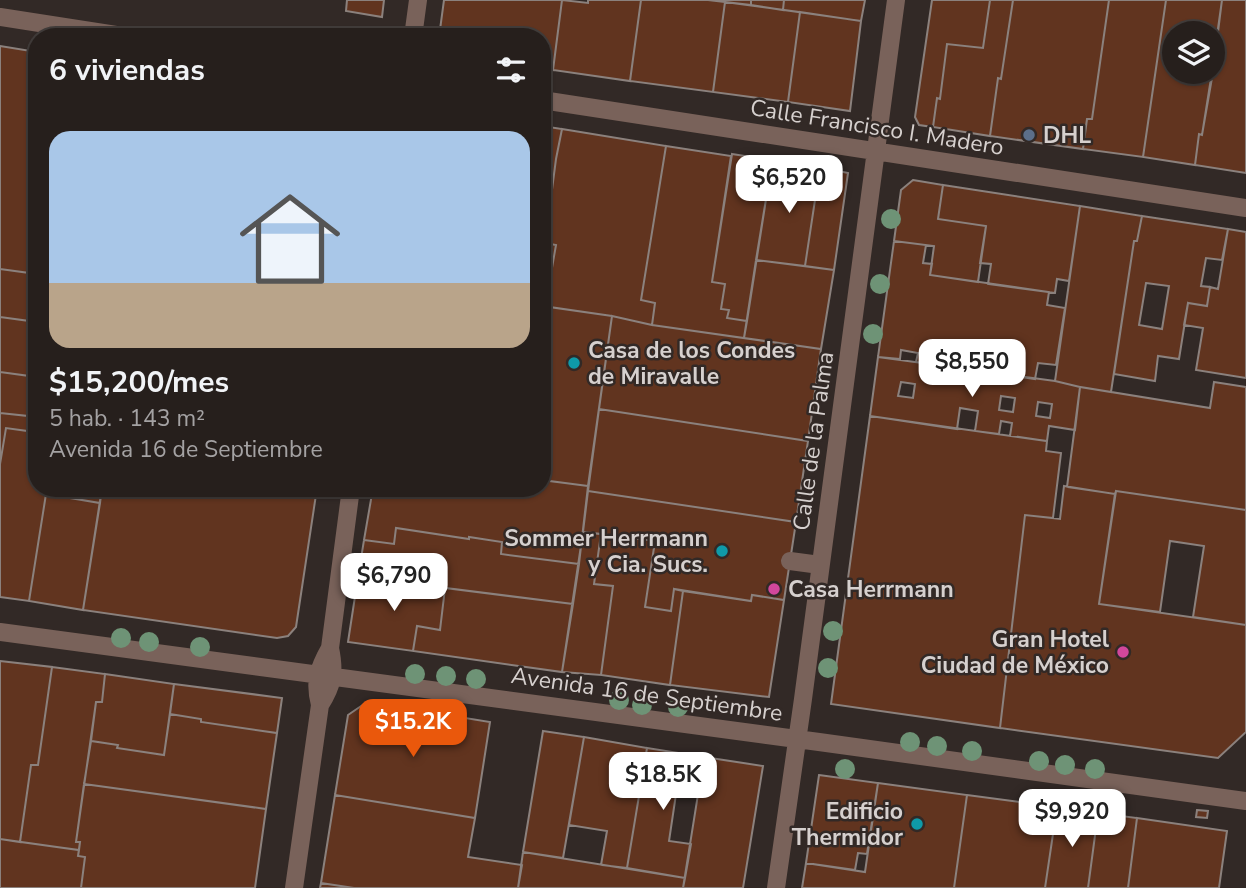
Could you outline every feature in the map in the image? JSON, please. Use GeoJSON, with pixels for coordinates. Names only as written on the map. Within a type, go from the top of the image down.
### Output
{"type":"FeatureCollection","features":[{"type":"Feature","properties":{"kind":"street"},"geometry":{"type":"LineString","coordinates":[[414,28],[418,0]]}},
{"type":"Feature","properties":{"kind":"street","name":"Calle de la Palma"},"geometry":{"type":"LineString","coordinates":[[776,888],[896,0]]}},
{"type":"Feature","properties":{"kind":"street"},"geometry":{"type":"LineString","coordinates":[[0,17],[71,28]]}},
{"type":"Feature","properties":{"kind":"street","name":"Calle Francisco I. Madero"},"geometry":{"type":"LineString","coordinates":[[551,101],[1246,208]]}},
{"type":"Feature","properties":{"kind":"street"},"geometry":{"type":"LineString","coordinates":[[294,888],[320,705],[329,691],[325,675],[333,666],[330,649],[350,497]]}},
{"type":"Feature","properties":{"kind":"street"},"geometry":{"type":"LineString","coordinates":[[790,561],[820,565]]}},
{"type":"Feature","properties":{"kind":"street","name":"Avenida 16 de Septiembre"},"geometry":{"type":"LineString","coordinates":[[0,632],[1246,801]]}},
{"type":"Feature","properties":{"kind":"building"},"geometry":{"type":"Polygon","coordinates":[[[347,0],[384,0],[382,17],[346,11],[347,0]]]}},
{"type":"Feature","properties":{"kind":"building"},"geometry":{"type":"Polygon","coordinates":[[[444,0],[562,0],[553,70],[551,28],[440,28],[444,0]]]}},
{"type":"Feature","properties":{"kind":"building"},"geometry":{"type":"Polygon","coordinates":[[[562,0],[588,3],[588,0],[641,0],[630,81],[553,70],[562,0]]]}},
{"type":"Feature","properties":{"kind":"building"},"geometry":{"type":"Polygon","coordinates":[[[641,0],[725,2],[713,92],[630,81],[641,0]]]}},
{"type":"Feature","properties":{"kind":"building"},"geometry":{"type":"Polygon","coordinates":[[[708,0],[751,0],[751,5],[708,0]]]}},
{"type":"Feature","properties":{"kind":"building"},"geometry":{"type":"Polygon","coordinates":[[[751,0],[784,0],[783,10],[751,5],[751,0]]]}},
{"type":"Feature","properties":{"kind":"building"},"geometry":{"type":"Polygon","coordinates":[[[784,0],[865,0],[861,21],[783,10],[784,0]]]}},
{"type":"Feature","properties":{"kind":"building"},"geometry":{"type":"Polygon","coordinates":[[[932,0],[990,0],[983,48],[947,44],[940,99],[937,98],[933,127],[919,125],[915,117],[932,0]]]}},
{"type":"Feature","properties":{"kind":"building"},"geometry":{"type":"Polygon","coordinates":[[[990,0],[1013,0],[990,136],[933,127],[937,98],[940,99],[947,44],[983,48],[990,0]]]}},
{"type":"Feature","properties":{"kind":"building"},"geometry":{"type":"Polygon","coordinates":[[[1013,0],[1109,0],[1092,119],[1087,119],[1083,149],[990,136],[1013,0]]]}},
{"type":"Feature","properties":{"kind":"building"},"geometry":{"type":"Polygon","coordinates":[[[1109,0],[1166,0],[1143,157],[1083,149],[1087,119],[1092,119],[1109,0]]]}},
{"type":"Feature","properties":{"kind":"building"},"geometry":{"type":"Polygon","coordinates":[[[1166,0],[1222,0],[1219,21],[1163,21],[1166,0]]]}},
{"type":"Feature","properties":{"kind":"building"},"geometry":{"type":"Polygon","coordinates":[[[1222,0],[1246,0],[1246,173],[1195,165],[1211,84],[1225,84],[1225,21],[1219,21],[1222,0]]]}},
{"type":"Feature","properties":{"kind":"building"},"geometry":{"type":"Polygon","coordinates":[[[725,2],[800,12],[788,102],[713,92],[725,2]]]}},
{"type":"Feature","properties":{"kind":"building"},"geometry":{"type":"Polygon","coordinates":[[[800,12],[861,21],[850,111],[788,102],[800,12]]]}},
{"type":"Feature","properties":{"kind":"building"},"geometry":{"type":"Polygon","coordinates":[[[1162,27],[1162,84],[1210,84],[1195,165],[1143,157],[1162,27]]]}},
{"type":"Feature","properties":{"kind":"building"},"geometry":{"type":"Polygon","coordinates":[[[0,46],[28,51],[28,273],[0,269],[0,46]]]}},
{"type":"Feature","properties":{"kind":"building"},"geometry":{"type":"Polygon","coordinates":[[[551,127],[562,129],[551,197],[551,127]]]}},
{"type":"Feature","properties":{"kind":"building"},"geometry":{"type":"Polygon","coordinates":[[[562,129],[666,146],[641,300],[655,303],[652,325],[551,307],[551,274],[556,245],[551,244],[551,197],[562,129]]]}},
{"type":"Feature","properties":{"kind":"building"},"geometry":{"type":"Polygon","coordinates":[[[666,146],[731,156],[712,282],[725,284],[721,309],[729,310],[727,318],[747,321],[744,338],[652,325],[655,303],[641,300],[666,146]]]}},
{"type":"Feature","properties":{"kind":"building"},"geometry":{"type":"Polygon","coordinates":[[[732,154],[777,161],[772,194],[767,193],[747,321],[727,318],[729,310],[721,309],[725,284],[712,282],[732,154]]]}},
{"type":"Feature","properties":{"kind":"building"},"geometry":{"type":"Polygon","coordinates":[[[777,160],[820,167],[805,266],[756,260],[767,193],[772,194],[777,160]]]}},
{"type":"Feature","properties":{"kind":"building"},"geometry":{"type":"Polygon","coordinates":[[[820,167],[848,173],[834,270],[805,266],[820,167]]]}},
{"type":"Feature","properties":{"kind":"building"},"geometry":{"type":"Polygon","coordinates":[[[913,180],[943,185],[938,219],[986,226],[978,282],[930,275],[934,246],[894,241],[901,190],[913,180]]]}},
{"type":"Feature","properties":{"kind":"building"},"geometry":{"type":"Polygon","coordinates":[[[943,185],[1080,206],[1069,281],[1057,279],[1055,293],[988,284],[991,264],[980,263],[986,226],[938,219],[943,185]]]}},
{"type":"Feature","properties":{"kind":"building"},"geometry":{"type":"Polygon","coordinates":[[[1080,206],[1142,216],[1137,241],[1134,241],[1111,392],[1055,381],[1080,206]]]}},
{"type":"Feature","properties":{"kind":"building"},"geometry":{"type":"Polygon","coordinates":[[[1142,216],[1228,229],[1222,260],[1206,258],[1201,286],[1210,287],[1207,306],[1188,303],[1179,359],[1158,356],[1155,381],[1114,374],[1134,241],[1137,241],[1142,216]],[[1146,283],[1139,325],[1162,329],[1169,286],[1146,283]]]}},
{"type":"Feature","properties":{"kind":"building"},"geometry":{"type":"Polygon","coordinates":[[[1228,229],[1246,232],[1246,378],[1196,370],[1203,328],[1184,325],[1188,303],[1207,306],[1210,287],[1218,289],[1228,229]]]}},
{"type":"Feature","properties":{"kind":"building"},"geometry":{"type":"Polygon","coordinates":[[[894,241],[926,245],[923,263],[932,264],[930,275],[1049,292],[1047,305],[1065,308],[1056,365],[1038,363],[1035,379],[916,362],[918,353],[901,350],[900,359],[878,357],[894,241]]]}},
{"type":"Feature","properties":{"kind":"building"},"geometry":{"type":"Polygon","coordinates":[[[551,244],[556,245],[551,274],[551,244]]]}},
{"type":"Feature","properties":{"kind":"building"},"geometry":{"type":"Polygon","coordinates":[[[756,260],[834,270],[821,349],[744,338],[756,260]]]}},
{"type":"Feature","properties":{"kind":"building"},"geometry":{"type":"Polygon","coordinates":[[[0,269],[28,273],[28,321],[0,317],[0,269]]]}},
{"type":"Feature","properties":{"kind":"building","name":"Casa de los Condes de Miravalle"},"geometry":{"type":"Polygon","coordinates":[[[551,307],[612,316],[588,486],[551,481],[551,307]]]}},
{"type":"Feature","properties":{"kind":"building"},"geometry":{"type":"Polygon","coordinates":[[[612,316],[652,325],[821,349],[808,441],[599,409],[612,316]]]}},
{"type":"Feature","properties":{"kind":"building"},"geometry":{"type":"Polygon","coordinates":[[[0,317],[28,321],[28,376],[0,372],[0,317]]]}},
{"type":"Feature","properties":{"kind":"building"},"geometry":{"type":"Polygon","coordinates":[[[878,357],[1055,381],[1080,387],[1075,430],[1049,426],[1047,441],[1010,436],[1012,423],[1001,421],[999,434],[975,431],[978,411],[960,408],[957,429],[870,416],[878,357]],[[901,382],[898,396],[913,398],[915,384],[901,382]],[[1001,396],[999,410],[1013,412],[1015,398],[1001,396]],[[1038,402],[1036,416],[1050,418],[1052,404],[1038,402]]]}},
{"type":"Feature","properties":{"kind":"building"},"geometry":{"type":"Polygon","coordinates":[[[0,372],[28,376],[28,416],[0,413],[0,372]]]}},
{"type":"Feature","properties":{"kind":"building"},"geometry":{"type":"Polygon","coordinates":[[[1214,382],[1246,387],[1246,510],[1116,491],[1115,494],[1067,487],[1080,387],[1210,408],[1214,382]]]}},
{"type":"Feature","properties":{"kind":"building"},"geometry":{"type":"Polygon","coordinates":[[[599,409],[808,441],[796,522],[588,491],[599,409]]]}},
{"type":"Feature","properties":{"kind":"building"},"geometry":{"type":"Polygon","coordinates":[[[0,413],[28,416],[28,431],[6,428],[0,464],[0,413]]]}},
{"type":"Feature","properties":{"kind":"building"},"geometry":{"type":"Polygon","coordinates":[[[870,416],[1047,441],[1046,451],[1061,453],[1053,518],[1025,515],[1000,728],[831,704],[870,416]]]}},
{"type":"Feature","properties":{"kind":"building"},"geometry":{"type":"Polygon","coordinates":[[[6,428],[28,431],[28,497],[46,497],[29,601],[0,597],[0,464],[6,428]]]}},
{"type":"Feature","properties":{"kind":"building"},"geometry":{"type":"Polygon","coordinates":[[[551,481],[588,486],[579,564],[501,554],[502,542],[396,528],[394,544],[364,540],[371,497],[551,497],[551,481]]]}},
{"type":"Feature","properties":{"kind":"building"},"geometry":{"type":"Polygon","coordinates":[[[1064,486],[1115,494],[1099,604],[1246,625],[1246,732],[1218,758],[1000,728],[1025,515],[1060,519],[1064,486]]]}},
{"type":"Feature","properties":{"kind":"building","name":"Sommer Herrmann y Cia. Sucs."},"geometry":{"type":"Polygon","coordinates":[[[588,491],[796,522],[784,600],[752,595],[751,601],[674,589],[671,611],[645,607],[655,541],[583,532],[588,491]]]}},
{"type":"Feature","properties":{"kind":"building"},"geometry":{"type":"Polygon","coordinates":[[[1116,491],[1246,510],[1246,625],[1193,617],[1204,546],[1170,541],[1160,612],[1099,604],[1116,491]]]}},
{"type":"Feature","properties":{"kind":"building"},"geometry":{"type":"Polygon","coordinates":[[[46,497],[100,503],[83,610],[29,601],[46,497]]]}},
{"type":"Feature","properties":{"kind":"building"},"geometry":{"type":"Polygon","coordinates":[[[64,497],[101,497],[100,503],[64,497]]]}},
{"type":"Feature","properties":{"kind":"building"},"geometry":{"type":"Polygon","coordinates":[[[101,497],[316,497],[296,627],[288,636],[277,638],[83,610],[101,497]]]}},
{"type":"Feature","properties":{"kind":"building"},"geometry":{"type":"Polygon","coordinates":[[[396,528],[502,542],[501,554],[579,564],[573,604],[358,577],[364,540],[394,544],[396,528]]]}},
{"type":"Feature","properties":{"kind":"building"},"geometry":{"type":"Polygon","coordinates":[[[583,532],[601,534],[594,584],[613,586],[601,675],[562,672],[583,532]]]}},
{"type":"Feature","properties":{"kind":"building"},"geometry":{"type":"Polygon","coordinates":[[[601,534],[655,541],[645,607],[671,611],[674,589],[683,591],[670,685],[601,675],[613,586],[594,584],[601,534]]]}},
{"type":"Feature","properties":{"kind":"building"},"geometry":{"type":"Polygon","coordinates":[[[358,577],[445,588],[440,630],[417,626],[413,651],[348,642],[358,577]]]}},
{"type":"Feature","properties":{"kind":"building"},"geometry":{"type":"Polygon","coordinates":[[[445,588],[573,604],[562,672],[413,651],[417,626],[440,630],[445,588]]]}},
{"type":"Feature","properties":{"kind":"building"},"geometry":{"type":"Polygon","coordinates":[[[683,591],[751,601],[752,595],[784,600],[769,697],[670,685],[683,591]]]}},
{"type":"Feature","properties":{"kind":"building"},"geometry":{"type":"Polygon","coordinates":[[[0,661],[52,667],[38,765],[31,765],[20,842],[0,839],[0,661]]]}},
{"type":"Feature","properties":{"kind":"building"},"geometry":{"type":"Polygon","coordinates":[[[52,667],[105,674],[102,702],[96,702],[76,842],[80,842],[79,850],[20,842],[31,765],[38,765],[52,667]]]}},
{"type":"Feature","properties":{"kind":"building"},"geometry":{"type":"Polygon","coordinates":[[[105,674],[174,684],[164,755],[91,741],[96,702],[102,702],[105,674]]]}},
{"type":"Feature","properties":{"kind":"building"},"geometry":{"type":"Polygon","coordinates":[[[174,684],[282,698],[277,733],[201,722],[201,719],[170,714],[174,684]]]}},
{"type":"Feature","properties":{"kind":"building"},"geometry":{"type":"Polygon","coordinates":[[[367,702],[490,722],[475,818],[335,795],[348,715],[367,702]]]}},
{"type":"Feature","properties":{"kind":"building"},"geometry":{"type":"Polygon","coordinates":[[[170,714],[201,719],[201,722],[277,733],[266,809],[84,784],[91,741],[164,755],[170,714]]]}},
{"type":"Feature","properties":{"kind":"building"},"geometry":{"type":"Polygon","coordinates":[[[543,731],[584,737],[563,858],[523,852],[543,731]]]}},
{"type":"Feature","properties":{"kind":"building"},"geometry":{"type":"Polygon","coordinates":[[[584,737],[647,748],[627,868],[601,865],[607,831],[569,825],[584,737]]]}},
{"type":"Feature","properties":{"kind":"building"},"geometry":{"type":"Polygon","coordinates":[[[647,748],[704,757],[698,797],[676,794],[669,841],[691,844],[685,878],[627,868],[647,748]]]}},
{"type":"Feature","properties":{"kind":"building"},"geometry":{"type":"Polygon","coordinates":[[[704,757],[763,766],[743,888],[683,888],[704,757]]]}},
{"type":"Feature","properties":{"kind":"building"},"geometry":{"type":"Polygon","coordinates":[[[819,775],[878,783],[867,854],[858,853],[855,870],[806,863],[819,775]]]}},
{"type":"Feature","properties":{"kind":"building","name":"Edificio Thermidor"},"geometry":{"type":"Polygon","coordinates":[[[878,783],[967,795],[954,888],[802,888],[806,863],[865,872],[878,783]]]}},
{"type":"Feature","properties":{"kind":"building"},"geometry":{"type":"Polygon","coordinates":[[[84,784],[266,809],[255,888],[81,888],[85,857],[78,856],[80,842],[76,842],[84,784]]]}},
{"type":"Feature","properties":{"kind":"building"},"geometry":{"type":"Polygon","coordinates":[[[335,795],[475,818],[468,857],[522,865],[518,888],[354,888],[321,883],[335,795]]]}},
{"type":"Feature","properties":{"kind":"building"},"geometry":{"type":"Polygon","coordinates":[[[967,795],[1057,807],[1045,888],[954,888],[967,795]]]}},
{"type":"Feature","properties":{"kind":"building"},"geometry":{"type":"Polygon","coordinates":[[[1057,807],[1098,813],[1088,888],[1045,888],[1057,807]]]}},
{"type":"Feature","properties":{"kind":"building"},"geometry":{"type":"Polygon","coordinates":[[[1197,810],[1208,811],[1207,818],[1196,817],[1197,810]]]}},
{"type":"Feature","properties":{"kind":"building"},"geometry":{"type":"Polygon","coordinates":[[[1098,813],[1137,818],[1128,888],[1088,888],[1098,813]]]}},
{"type":"Feature","properties":{"kind":"building"},"geometry":{"type":"Polygon","coordinates":[[[1137,818],[1227,831],[1219,888],[1128,888],[1137,818]]]}},
{"type":"Feature","properties":{"kind":"building"},"geometry":{"type":"Polygon","coordinates":[[[0,839],[79,850],[78,856],[85,857],[81,888],[0,888],[0,839]]]}},
{"type":"Feature","properties":{"kind":"building"},"geometry":{"type":"Polygon","coordinates":[[[523,852],[685,878],[683,888],[518,888],[523,852]]]}},
{"type":"Feature","properties":{"kind":"building"},"geometry":{"type":"Polygon","coordinates":[[[321,883],[354,888],[320,888],[321,883]]]}},
{"type":"Feature","properties":{"kind":"place","name":"DHL"},"geometry":{"type":"Point","coordinates":[1029,135]}},
{"type":"Feature","properties":{"kind":"place","name":"Casa de los Condes de Miravalle"},"geometry":{"type":"Point","coordinates":[574,363]}},
{"type":"Feature","properties":{"kind":"place","name":"Sommer Herrmann y Cia. Sucs."},"geometry":{"type":"Point","coordinates":[722,551]}},
{"type":"Feature","properties":{"kind":"place","name":"Casa Herrmann"},"geometry":{"type":"Point","coordinates":[774,589]}},
{"type":"Feature","properties":{"kind":"place","name":"Gran Hotel Ciudad de México"},"geometry":{"type":"Point","coordinates":[1123,652]}},
{"type":"Feature","properties":{"kind":"place","name":"Edificio Thermidor"},"geometry":{"type":"Point","coordinates":[917,824]}}]}
